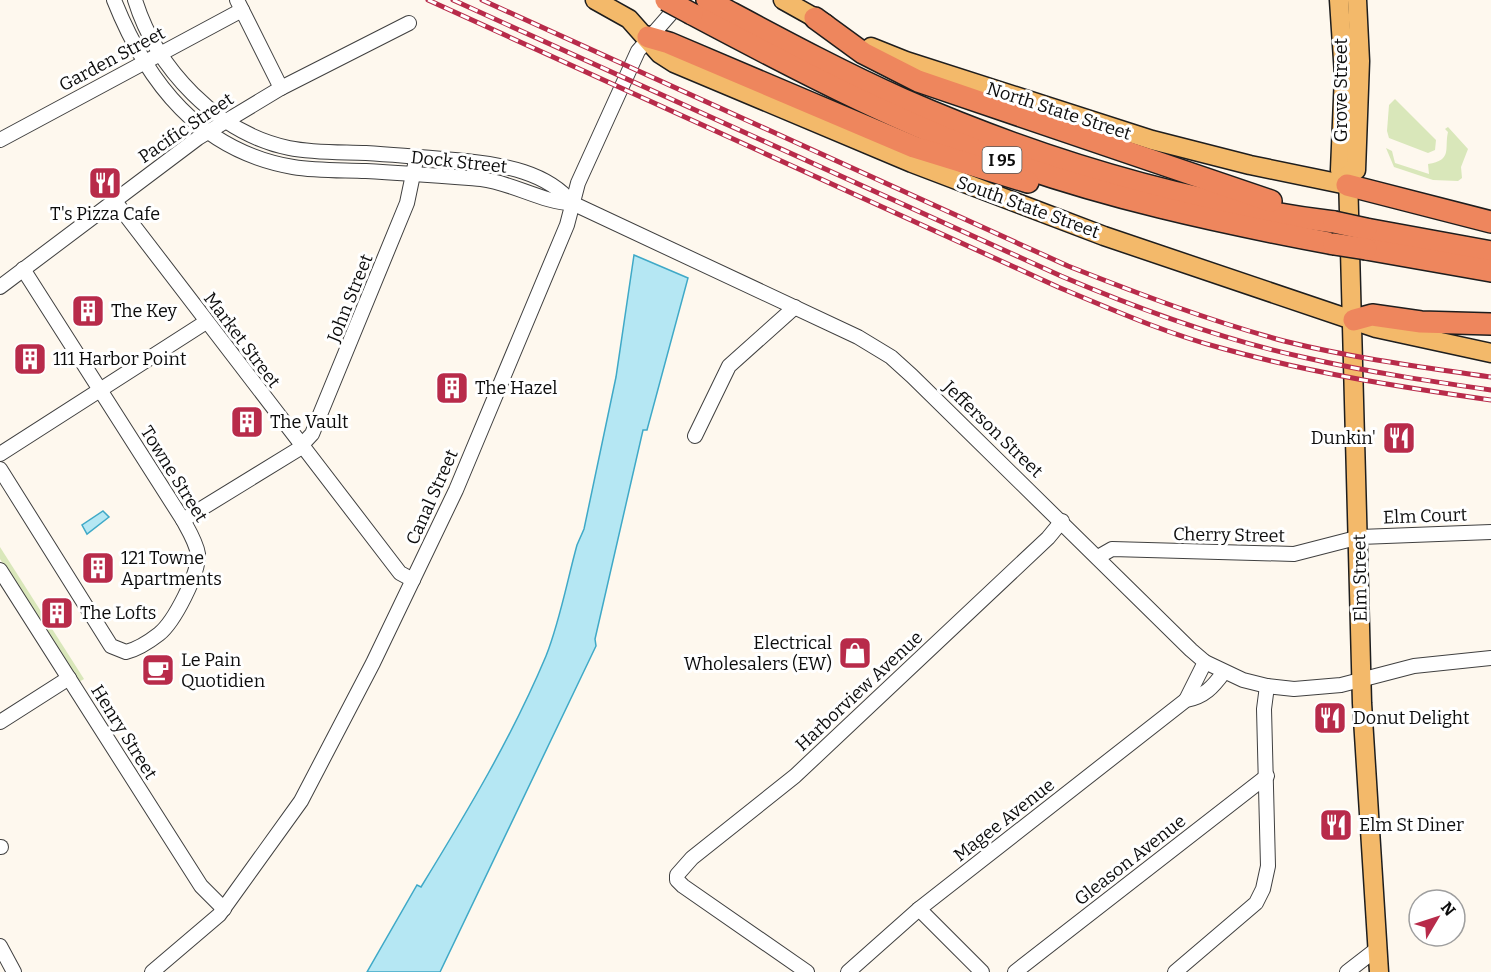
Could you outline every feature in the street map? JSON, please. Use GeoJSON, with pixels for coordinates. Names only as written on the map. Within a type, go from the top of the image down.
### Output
{"type":"FeatureCollection","features":[{"type":"Feature","properties":{"kind":"highway","name":"I 95"},"geometry":{"type":"LineString","coordinates":[[666,0],[694,5],[869,84],[1017,145],[1092,170],[1191,196],[1292,217],[1334,222],[1366,239],[1491,272]]}},
{"type":"Feature","properties":{"kind":"highway","name":"I 95"},"geometry":{"type":"LineString","coordinates":[[694,5],[823,83],[928,131],[1046,175],[1157,208],[1334,244],[1366,239],[1491,252]]}},
{"type":"Feature","properties":{"kind":"highway"},"geometry":{"type":"LineString","coordinates":[[815,18],[863,53],[918,81],[1334,222]]}},
{"type":"Feature","properties":{"kind":"highway"},"geometry":{"type":"LineString","coordinates":[[648,37],[669,43],[938,155],[1070,194],[1157,208]]}},
{"type":"Feature","properties":{"kind":"highway"},"geometry":{"type":"LineString","coordinates":[[1348,180],[1491,222]]}},
{"type":"Feature","properties":{"kind":"highway"},"geometry":{"type":"LineString","coordinates":[[1354,320],[1372,315],[1432,323],[1491,324]]}},
{"type":"Feature","properties":{"kind":"main road","name":"South State Street"},"geometry":{"type":"LineString","coordinates":[[595,0],[624,15],[648,37],[660,54],[691,71],[912,163],[1104,236],[1354,320],[1406,336],[1491,353]]}},
{"type":"Feature","properties":{"kind":"main road","name":"North State Street"},"geometry":{"type":"LineString","coordinates":[[783,0],[873,48],[1086,120],[1217,158],[1348,180]]}},
{"type":"Feature","properties":{"kind":"main road","name":"Grove Street"},"geometry":{"type":"LineString","coordinates":[[1339,0],[1344,75],[1340,170],[1348,180],[1356,170],[1360,61],[1357,0]]}},
{"type":"Feature","properties":{"kind":"main road","name":"Elm Street"},"geometry":{"type":"LineString","coordinates":[[1348,180],[1360,537],[1361,679],[1379,972]]}},
{"type":"Feature","properties":{"kind":"street","name":"Dock Street"},"geometry":{"type":"LineString","coordinates":[[114,0],[143,62],[167,95],[208,132],[252,154],[291,167],[495,181],[555,202],[572,203]]}},
{"type":"Feature","properties":{"kind":"street","name":"Dock Street"},"geometry":{"type":"LineString","coordinates":[[135,0],[147,33],[159,53],[191,91],[229,120],[264,140],[289,148],[416,157],[510,167],[556,186],[572,203]]}},
{"type":"Feature","properties":{"kind":"street","name":"Garden Street"},"geometry":{"type":"LineString","coordinates":[[0,140],[159,53],[239,5]]}},
{"type":"Feature","properties":{"kind":"street"},"geometry":{"type":"LineString","coordinates":[[239,5],[281,88]]}},
{"type":"Feature","properties":{"kind":"street","name":"Canal Street"},"geometry":{"type":"LineString","coordinates":[[152,972],[210,925],[224,909],[301,801],[413,580],[460,481],[567,225],[572,203],[623,81],[648,37],[694,5]]}},
{"type":"Feature","properties":{"kind":"street","name":"Pacific Street"},"geometry":{"type":"LineString","coordinates":[[0,287],[208,132],[281,88],[409,23]]}},
{"type":"Feature","properties":{"kind":"street","name":"John Street"},"geometry":{"type":"LineString","coordinates":[[302,447],[315,429],[407,203],[416,157]]}},
{"type":"Feature","properties":{"kind":"street","name":"Market Street"},"geometry":{"type":"LineString","coordinates":[[114,200],[400,573],[413,580]]}},
{"type":"Feature","properties":{"kind":"street","name":"Jefferson Street"},"geometry":{"type":"LineString","coordinates":[[572,203],[858,337],[891,357],[1205,662],[1224,672],[1267,686],[1318,688],[1414,666],[1491,658]]}},
{"type":"Feature","properties":{"kind":"street","name":"Towne Street"},"geometry":{"type":"LineString","coordinates":[[0,470],[111,646],[117,651],[135,650],[160,633],[172,619],[193,577],[198,556],[183,520],[23,269]]}},
{"type":"Feature","properties":{"kind":"street"},"geometry":{"type":"LineString","coordinates":[[695,436],[729,366],[795,307]]}},
{"type":"Feature","properties":{"kind":"street"},"geometry":{"type":"LineString","coordinates":[[0,454],[206,322]]}},
{"type":"Feature","properties":{"kind":"street"},"geometry":{"type":"LineString","coordinates":[[183,520],[302,447]]}},
{"type":"Feature","properties":{"kind":"street","name":"Harborview Avenue"},"geometry":{"type":"LineString","coordinates":[[807,972],[676,880],[677,875],[692,858],[795,776],[1048,538],[1062,521]]}},
{"type":"Feature","properties":{"kind":"street","name":"Elm Court"},"geometry":{"type":"LineString","coordinates":[[1360,537],[1491,532]]}},
{"type":"Feature","properties":{"kind":"street","name":"Cherry Street"},"geometry":{"type":"LineString","coordinates":[[1098,557],[1112,549],[1294,554],[1360,537]]}},
{"type":"Feature","properties":{"kind":"street","name":"Henry Street"},"geometry":{"type":"LineString","coordinates":[[0,570],[201,886],[224,909]]}},
{"type":"Feature","properties":{"kind":"street","name":"Magee Avenue"},"geometry":{"type":"LineString","coordinates":[[1185,700],[1205,662]]}},
{"type":"Feature","properties":{"kind":"street","name":"Magee Avenue"},"geometry":{"type":"LineString","coordinates":[[848,972],[919,909],[1185,700],[1203,694],[1224,672]]}},
{"type":"Feature","properties":{"kind":"street"},"geometry":{"type":"LineString","coordinates":[[0,722],[69,678]]}},
{"type":"Feature","properties":{"kind":"street"},"geometry":{"type":"LineString","coordinates":[[1175,972],[1251,908],[1260,897],[1268,866],[1264,710],[1267,686]]}},
{"type":"Feature","properties":{"kind":"street","name":"Gleason Avenue"},"geometry":{"type":"LineString","coordinates":[[1015,972],[1267,776]]}},
{"type":"Feature","properties":{"kind":"street"},"geometry":{"type":"LineString","coordinates":[[919,909],[982,972]]}},
{"type":"Feature","properties":{"kind":"street"},"geometry":{"type":"LineString","coordinates":[[0,946],[14,972]]}},
{"type":"Feature","properties":{"kind":"street"},"geometry":{"type":"LineString","coordinates":[[1347,972],[1378,948]]}},
{"type":"Feature","properties":{"kind":"green space"},"geometry":{"type":"Polygon","coordinates":[[[1395,99],[1436,140],[1435,150],[1428,153],[1389,138],[1387,131],[1389,105],[1395,99]]]}},
{"type":"Feature","properties":{"kind":"green space"},"geometry":{"type":"Polygon","coordinates":[[[1448,127],[1468,149],[1461,167],[1462,178],[1458,181],[1433,180],[1394,167],[1386,148],[1392,151],[1395,163],[1429,174],[1428,164],[1441,160],[1446,153],[1448,132],[1445,129],[1448,127]]]}},
{"type":"Feature","properties":{"kind":"green space"},"geometry":{"type":"Polygon","coordinates":[[[0,547],[84,679],[79,682],[0,559],[0,547]]]}},
{"type":"Feature","properties":{"kind":"water"},"geometry":{"type":"Polygon","coordinates":[[[634,255],[688,278],[647,430],[643,430],[595,639],[596,646],[440,972],[367,972],[417,885],[421,887],[488,774],[519,716],[551,643],[577,545],[584,529],[616,377],[634,255]]]}},
{"type":"Feature","properties":{"kind":"water"},"geometry":{"type":"Polygon","coordinates":[[[103,511],[109,517],[87,534],[82,525],[103,511]]]}},
{"type":"Feature","properties":{"kind":"railway"},"geometry":{"type":"LineString","coordinates":[[428,0],[1058,287],[1159,328],[1200,342],[1288,365],[1491,400]]}},
{"type":"Feature","properties":{"kind":"railway"},"geometry":{"type":"LineString","coordinates":[[453,0],[1061,276],[1121,301],[1213,333],[1276,351],[1376,372],[1491,390]]}},
{"type":"Feature","properties":{"kind":"railway"},"geometry":{"type":"LineString","coordinates":[[482,0],[1068,266],[1148,297],[1284,341],[1387,362],[1491,377]]}},
{"type":"Feature","properties":{"kind":"place","name":"T's Pizza Cafe"},"geometry":{"type":"Point","coordinates":[105,183]}},
{"type":"Feature","properties":{"kind":"place","name":"The Key"},"geometry":{"type":"Point","coordinates":[88,311]}},
{"type":"Feature","properties":{"kind":"place","name":"111 Harbor Point"},"geometry":{"type":"Point","coordinates":[30,359]}},
{"type":"Feature","properties":{"kind":"place","name":"The Hazel"},"geometry":{"type":"Point","coordinates":[452,388]}},
{"type":"Feature","properties":{"kind":"place","name":"The Vault"},"geometry":{"type":"Point","coordinates":[247,422]}},
{"type":"Feature","properties":{"kind":"place","name":"Dunkin'"},"geometry":{"type":"Point","coordinates":[1399,438]}},
{"type":"Feature","properties":{"kind":"place","name":"121 Towne Apartments"},"geometry":{"type":"Point","coordinates":[98,568]}},
{"type":"Feature","properties":{"kind":"place","name":"The Lofts"},"geometry":{"type":"Point","coordinates":[57,613]}},
{"type":"Feature","properties":{"kind":"place","name":"Electrical Wholesalers (EW)"},"geometry":{"type":"Point","coordinates":[855,653]}},
{"type":"Feature","properties":{"kind":"place","name":"Le Pain Quotidien"},"geometry":{"type":"Point","coordinates":[158,670]}},
{"type":"Feature","properties":{"kind":"place","name":"Donut Delight"},"geometry":{"type":"Point","coordinates":[1330,718]}},
{"type":"Feature","properties":{"kind":"place","name":"Elm St Diner"},"geometry":{"type":"Point","coordinates":[1336,825]}}]}
